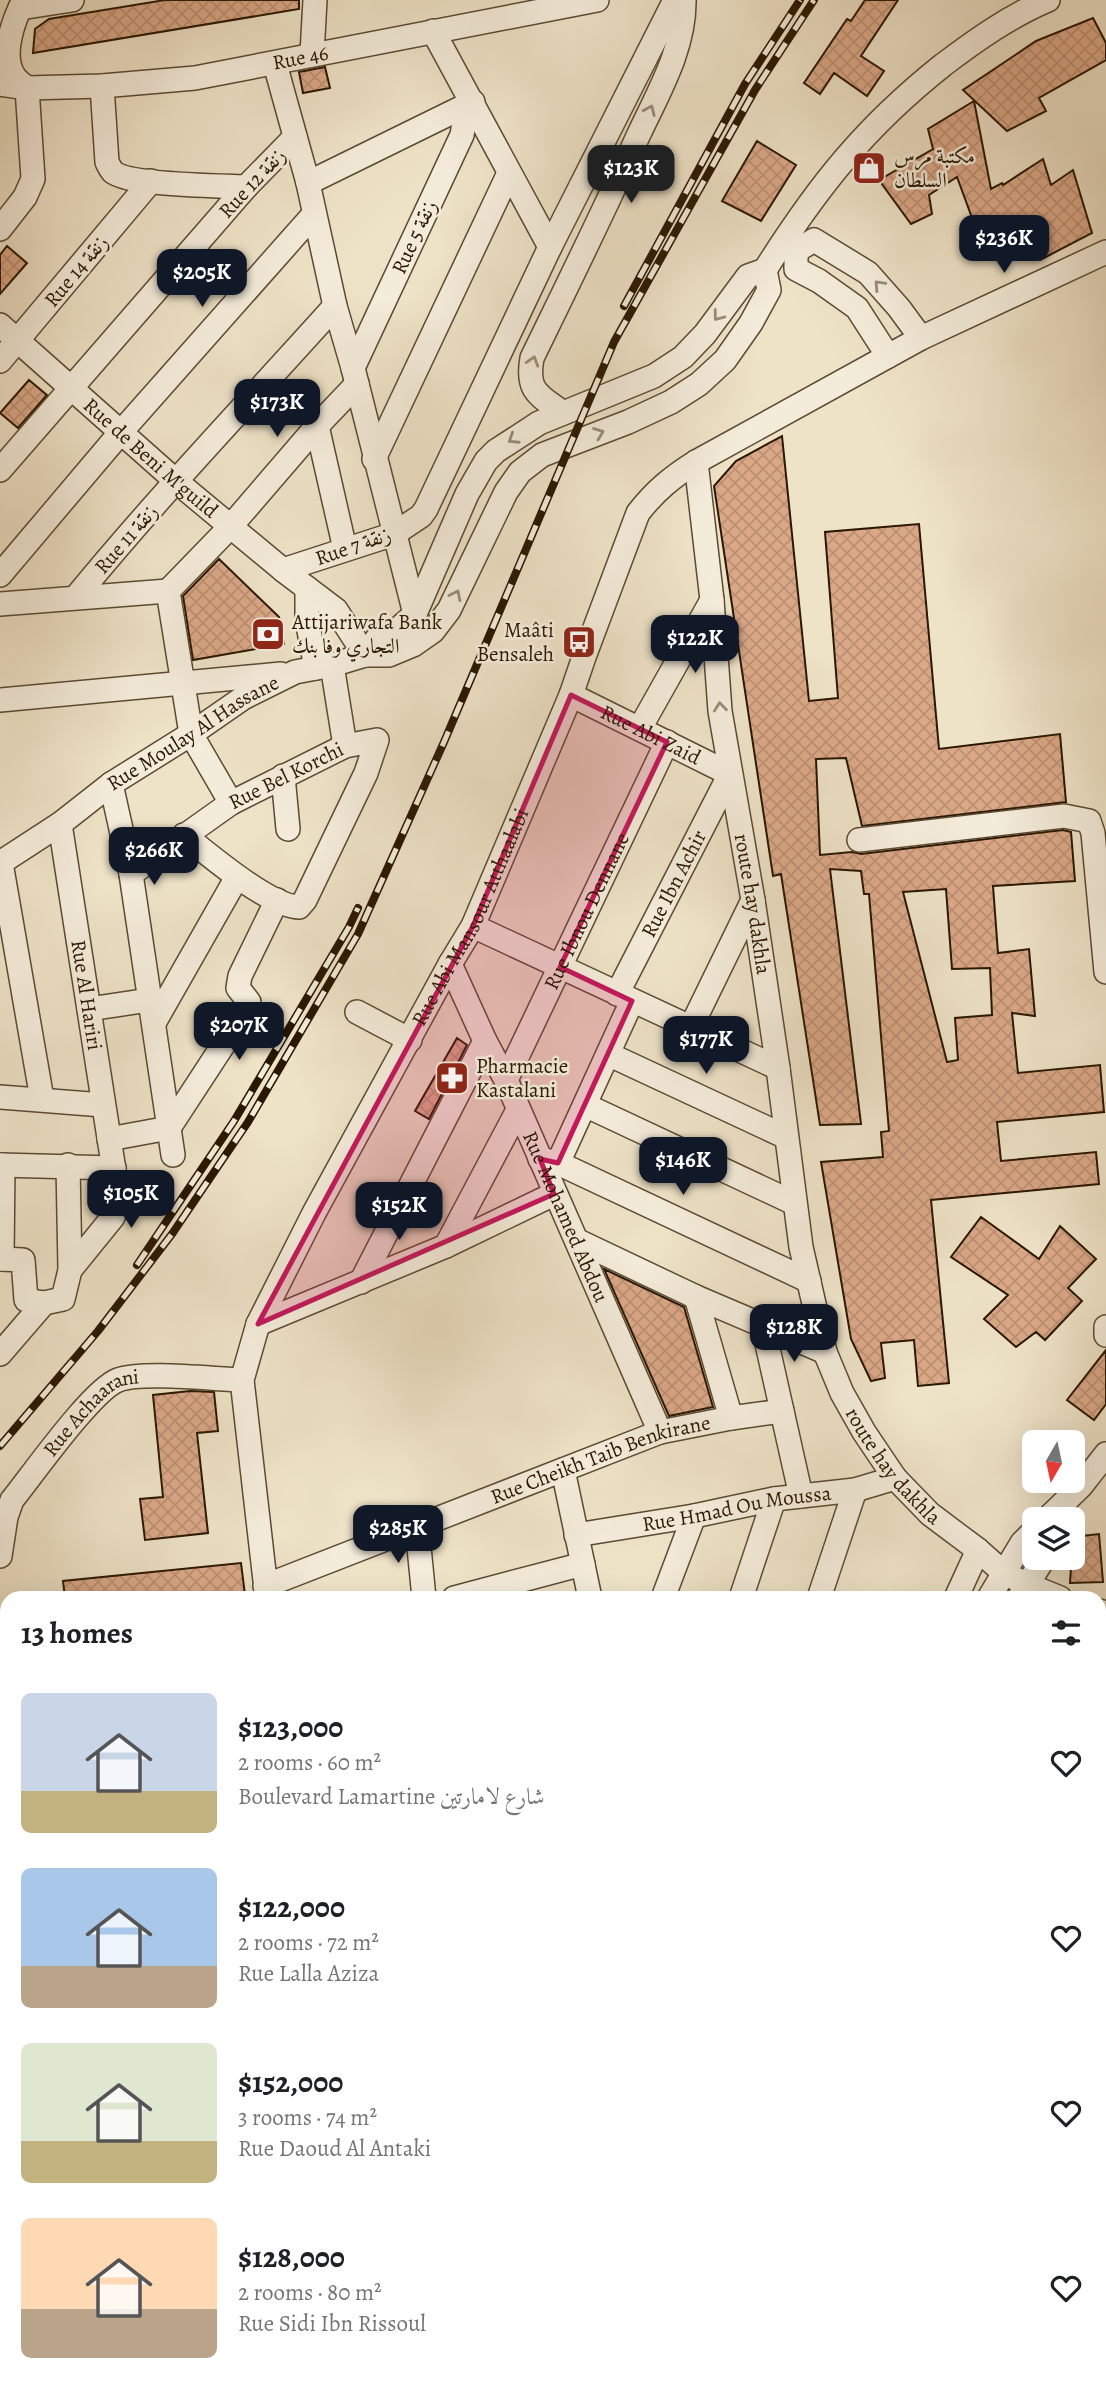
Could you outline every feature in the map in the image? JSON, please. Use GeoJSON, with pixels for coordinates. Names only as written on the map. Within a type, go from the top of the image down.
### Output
{"type":"FeatureCollection","features":[{"type":"Feature","properties":{"kind":"street"},"geometry":{"type":"LineString","coordinates":[[0,229],[25,197],[33,179],[27,88],[15,78],[10,69],[9,46],[15,5],[72,0]]}},
{"type":"Feature","properties":{"kind":"street"},"geometry":{"type":"LineString","coordinates":[[312,54],[315,0]]}},
{"type":"Feature","properties":{"kind":"street","name":"Rue 46"},"geometry":{"type":"LineString","coordinates":[[0,84],[27,88],[102,86],[195,78],[596,0]]}},
{"type":"Feature","properties":{"kind":"street"},"geometry":{"type":"LineString","coordinates":[[551,247],[675,0]]}},
{"type":"Feature","properties":{"kind":"street"},"geometry":{"type":"LineString","coordinates":[[563,413],[535,391],[529,375],[532,358],[601,217],[674,57],[684,21],[684,0]]}},
{"type":"Feature","properties":{"kind":"street"},"geometry":{"type":"LineString","coordinates":[[365,655],[379,636],[397,630],[415,614],[467,494],[486,461],[508,442],[539,423],[654,376],[683,357],[705,334],[748,276],[765,270],[790,246],[827,178],[859,140],[908,93],[968,45],[1048,0]]}},
{"type":"Feature","properties":{"kind":"street"},"geometry":{"type":"LineString","coordinates":[[433,31],[551,247]]}},
{"type":"Feature","properties":{"kind":"street"},"geometry":{"type":"LineString","coordinates":[[275,64],[308,183],[335,306],[415,614]]}},
{"type":"Feature","properties":{"kind":"street"},"geometry":{"type":"LineString","coordinates":[[102,86],[107,162],[113,172],[124,177],[151,181],[246,187]]}},
{"type":"Feature","properties":{"kind":"street"},"geometry":{"type":"LineString","coordinates":[[308,183],[470,103]]}},
{"type":"Feature","properties":{"kind":"street","name":"Rue 5 زنقة"},"geometry":{"type":"LineString","coordinates":[[168,591],[231,526],[317,426],[355,376],[462,135],[470,103]]}},
{"type":"Feature","properties":{"kind":"street","name":"Rue 12 زنقة"},"geometry":{"type":"LineString","coordinates":[[0,470],[246,187],[295,137]]}},
{"type":"Feature","properties":{"kind":"street"},"geometry":{"type":"LineString","coordinates":[[374,459],[509,173]]}},
{"type":"Feature","properties":{"kind":"street","name":"Rue 14 زنقة"},"geometry":{"type":"LineString","coordinates":[[0,361],[151,181]]}},
{"type":"Feature","properties":{"kind":"street"},"geometry":{"type":"LineString","coordinates":[[0,575],[121,432],[314,214]]}},
{"type":"Feature","properties":{"kind":"street"},"geometry":{"type":"LineString","coordinates":[[790,246],[814,240],[868,273],[900,308],[921,338]]}},
{"type":"Feature","properties":{"kind":"street"},"geometry":{"type":"LineString","coordinates":[[790,246],[796,269],[819,281],[857,308],[888,356]]}},
{"type":"Feature","properties":{"kind":"street","name":"Rue 7 زنقة"},"geometry":{"type":"LineString","coordinates":[[283,570],[394,534],[421,516],[551,247]]}},
{"type":"Feature","properties":{"kind":"street"},"geometry":{"type":"LineString","coordinates":[[696,462],[921,338],[1106,252]]}},
{"type":"Feature","properties":{"kind":"street","name":"Rue Moulay Al Hassane"},"geometry":{"type":"LineString","coordinates":[[1,863],[60,824],[111,784],[243,698],[314,668],[365,655],[389,655],[412,645],[433,631],[449,610],[506,492],[520,472],[542,455],[628,422],[671,402],[699,384],[725,360],[751,323],[769,289],[765,270]]}},
{"type":"Feature","properties":{"kind":"street","name":"Rue 11 زنقة"},"geometry":{"type":"LineString","coordinates":[[75,597],[134,527],[335,306]]}},
{"type":"Feature","properties":{"kind":"street","name":"Rue de Beni M'guild"},"geometry":{"type":"LineString","coordinates":[[0,325],[177,482],[335,610],[365,655]]}},
{"type":"Feature","properties":{"kind":"street"},"geometry":{"type":"LineString","coordinates":[[317,426],[345,549]]}},
{"type":"Feature","properties":{"kind":"street","name":"route hay dakhla"},"geometry":{"type":"LineString","coordinates":[[696,462],[712,600],[720,711],[753,900],[778,1068],[794,1203],[825,1352],[842,1393],[895,1478],[930,1514],[1004,1573]]}},
{"type":"Feature","properties":{"kind":"street","name":"Rue Abi Mansour Atthaalabi"},"geometry":{"type":"LineString","coordinates":[[242,1380],[258,1324],[314,1213],[473,926],[571,695],[638,513],[667,481],[696,462]]}},
{"type":"Feature","properties":{"kind":"street"},"geometry":{"type":"LineString","coordinates":[[307,588],[307,620],[314,668],[345,746]]}},
{"type":"Feature","properties":{"kind":"street"},"geometry":{"type":"LineString","coordinates":[[0,604],[168,591],[191,734],[231,803]]}},
{"type":"Feature","properties":{"kind":"street"},"geometry":{"type":"LineString","coordinates":[[640,729],[712,600]]}},
{"type":"Feature","properties":{"kind":"street"},"geometry":{"type":"LineString","coordinates":[[0,700],[314,668]]}},
{"type":"Feature","properties":{"kind":"street","name":"Rue Abi Zaid"},"geometry":{"type":"LineString","coordinates":[[571,695],[730,774]]}},
{"type":"Feature","properties":{"kind":"street","name":"Rue Bel Korchi"},"geometry":{"type":"LineString","coordinates":[[131,874],[231,803],[345,746],[377,740],[366,773],[305,900],[288,904]]}},
{"type":"Feature","properties":{"kind":"street","name":"Rue Ibnou Dennane"},"geometry":{"type":"LineString","coordinates":[[506,1080],[667,742]]}},
{"type":"Feature","properties":{"kind":"street","name":"Rue Ibn Achir"},"geometry":{"type":"LineString","coordinates":[[549,1161],[584,1105],[608,1054],[625,997],[730,774]]}},
{"type":"Feature","properties":{"kind":"street"},"geometry":{"type":"LineString","coordinates":[[283,776],[288,829]]}},
{"type":"Feature","properties":{"kind":"street"},"geometry":{"type":"LineString","coordinates":[[111,784],[131,874],[173,1155]]}},
{"type":"Feature","properties":{"kind":"street"},"geometry":{"type":"LineString","coordinates":[[859,840],[1064,816],[1089,821],[1093,833],[1106,972]]}},
{"type":"Feature","properties":{"kind":"street","name":"Rue Al Hariri"},"geometry":{"type":"LineString","coordinates":[[60,824],[118,1191],[118,1210],[69,1270]]}},
{"type":"Feature","properties":{"kind":"street"},"geometry":{"type":"LineString","coordinates":[[109,1139],[169,1128],[248,1007],[249,1002],[238,988],[240,976],[288,904],[237,877],[184,835]]}},
{"type":"Feature","properties":{"kind":"street"},"geometry":{"type":"LineString","coordinates":[[1,863],[41,1099]]}},
{"type":"Feature","properties":{"kind":"street"},"geometry":{"type":"LineString","coordinates":[[154,1023],[237,877]]}},
{"type":"Feature","properties":{"kind":"street"},"geometry":{"type":"LineString","coordinates":[[691,1027],[753,900]]}},
{"type":"Feature","properties":{"kind":"street"},"geometry":{"type":"LineString","coordinates":[[473,926],[778,1068]]}},
{"type":"Feature","properties":{"kind":"street","name":"Rue Mohamed Abdou"},"geometry":{"type":"LineString","coordinates":[[450,964],[518,1110],[549,1161],[554,1194],[578,1241],[660,1432]]}},
{"type":"Feature","properties":{"kind":"street"},"geometry":{"type":"LineString","coordinates":[[89,1009],[149,1000]]}},
{"type":"Feature","properties":{"kind":"street"},"geometry":{"type":"LineString","coordinates":[[357,1012],[410,1040]]}},
{"type":"Feature","properties":{"kind":"street"},"geometry":{"type":"LineString","coordinates":[[361,1282],[485,1041]]}},
{"type":"Feature","properties":{"kind":"street"},"geometry":{"type":"LineString","coordinates":[[608,1054],[786,1137]]}},
{"type":"Feature","properties":{"kind":"street"},"geometry":{"type":"LineString","coordinates":[[0,1097],[103,1105]]}},
{"type":"Feature","properties":{"kind":"street"},"geometry":{"type":"LineString","coordinates":[[584,1105],[794,1203]]}},
{"type":"Feature","properties":{"kind":"street"},"geometry":{"type":"LineString","coordinates":[[446,1246],[518,1110]]}},
{"type":"Feature","properties":{"kind":"street"},"geometry":{"type":"LineString","coordinates":[[549,1161],[809,1281]]}},
{"type":"Feature","properties":{"kind":"street"},"geometry":{"type":"LineString","coordinates":[[54,1301],[27,1301],[8,1260],[1,1165],[114,1168]]}},
{"type":"Feature","properties":{"kind":"street"},"geometry":{"type":"LineString","coordinates":[[0,1354],[54,1301],[69,1270],[68,1165]]}},
{"type":"Feature","properties":{"kind":"street"},"geometry":{"type":"LineString","coordinates":[[258,1324],[446,1246],[554,1194]]}},
{"type":"Feature","properties":{"kind":"street"},"geometry":{"type":"LineString","coordinates":[[578,1241],[696,1297],[825,1352]]}},
{"type":"Feature","properties":{"kind":"street"},"geometry":{"type":"LineString","coordinates":[[696,1297],[731,1418]]}},
{"type":"Feature","properties":{"kind":"street"},"geometry":{"type":"LineString","coordinates":[[763,1326],[802,1496]]}},
{"type":"Feature","properties":{"kind":"street"},"geometry":{"type":"LineString","coordinates":[[1106,1327],[1106,1335]]}},
{"type":"Feature","properties":{"kind":"street","name":"Rue Achaarani"},"geometry":{"type":"LineString","coordinates":[[0,1556],[6,1517],[12,1500],[92,1401],[109,1384],[135,1377],[242,1380]]}},
{"type":"Feature","properties":{"kind":"street"},"geometry":{"type":"LineString","coordinates":[[242,1380],[266,1591]]}},
{"type":"Feature","properties":{"kind":"street","name":"Rue Cheikh Taib Benkirane"},"geometry":{"type":"LineString","coordinates":[[268,1591],[417,1527],[660,1432],[782,1411]]}},
{"type":"Feature","properties":{"kind":"street"},"geometry":{"type":"LineString","coordinates":[[1085,1481],[1106,1454]]}},
{"type":"Feature","properties":{"kind":"street"},"geometry":{"type":"LineString","coordinates":[[563,1470],[589,1591]]}},
{"type":"Feature","properties":{"kind":"street","name":"Rue Hmad Ou Moussa"},"geometry":{"type":"LineString","coordinates":[[576,1535],[694,1516],[774,1499],[855,1490],[895,1478]]}},
{"type":"Feature","properties":{"kind":"street"},"geometry":{"type":"LineString","coordinates":[[821,1591],[855,1490]]}},
{"type":"Feature","properties":{"kind":"street"},"geometry":{"type":"LineString","coordinates":[[1059,1507],[1074,1493]]}},
{"type":"Feature","properties":{"kind":"street"},"geometry":{"type":"LineString","coordinates":[[743,1591],[774,1499]]}},
{"type":"Feature","properties":{"kind":"street"},"geometry":{"type":"LineString","coordinates":[[666,1591],[694,1516]]}},
{"type":"Feature","properties":{"kind":"street"},"geometry":{"type":"LineString","coordinates":[[417,1527],[423,1591]]}},
{"type":"Feature","properties":{"kind":"street"},"geometry":{"type":"LineString","coordinates":[[993,1591],[1022,1543]]}},
{"type":"Feature","properties":{"kind":"street"},"geometry":{"type":"LineString","coordinates":[[959,1591],[978,1550]]}},
{"type":"Feature","properties":{"kind":"street"},"geometry":{"type":"LineString","coordinates":[[481,1591],[583,1564]]}},
{"type":"Feature","properties":{"kind":"street"},"geometry":{"type":"LineString","coordinates":[[1021,1591],[1036,1570]]}},
{"type":"Feature","properties":{"kind":"street"},"geometry":{"type":"LineString","coordinates":[[1004,1573],[1017,1591]]}},
{"type":"Feature","properties":{"kind":"highlighted area"},"geometry":{"type":"Polygon","coordinates":[[[571,695],[667,742],[560,967],[632,1001],[558,1163],[540,1159],[554,1194],[258,1324],[473,926],[571,695]]]}},
{"type":"Feature","properties":{"kind":"building"},"geometry":{"type":"Polygon","coordinates":[[[165,0],[299,0],[299,9],[33,53],[35,29],[49,19],[165,0]]]}},
{"type":"Feature","properties":{"kind":"building"},"geometry":{"type":"Polygon","coordinates":[[[865,0],[898,0],[861,56],[884,71],[867,96],[834,73],[820,94],[804,83],[847,19],[851,21],[865,0]]]}},
{"type":"Feature","properties":{"kind":"building"},"geometry":{"type":"Polygon","coordinates":[[[1093,18],[1106,43],[1106,60],[1039,98],[1046,111],[1007,131],[963,90],[1036,41],[1093,18]]]}},
{"type":"Feature","properties":{"kind":"building"},"geometry":{"type":"Polygon","coordinates":[[[325,67],[330,88],[303,93],[299,72],[325,67]]]}},
{"type":"Feature","properties":{"kind":"building"},"geometry":{"type":"Polygon","coordinates":[[[974,101],[991,189],[1002,183],[1003,185],[1043,159],[1051,185],[1073,170],[1092,233],[1040,260],[1030,237],[986,256],[957,177],[929,195],[932,214],[911,224],[879,180],[933,149],[928,129],[974,101]]]}},
{"type":"Feature","properties":{"kind":"building"},"geometry":{"type":"Polygon","coordinates":[[[757,141],[796,165],[761,221],[722,201],[757,141]]]}},
{"type":"Feature","properties":{"kind":"building"},"geometry":{"type":"Polygon","coordinates":[[[7,246],[27,263],[0,294],[0,255],[7,246]]]}},
{"type":"Feature","properties":{"kind":"building"},"geometry":{"type":"Polygon","coordinates":[[[29,380],[47,395],[18,428],[0,413],[29,380]]]}},
{"type":"Feature","properties":{"kind":"building"},"geometry":{"type":"Polygon","coordinates":[[[782,436],[809,701],[838,698],[825,532],[919,524],[939,749],[1060,734],[1066,802],[862,826],[846,758],[816,759],[820,855],[852,852],[861,854],[1063,830],[1071,832],[1075,881],[993,886],[998,953],[1029,949],[1035,1016],[1012,1013],[1018,1073],[1100,1065],[1104,1112],[997,1122],[1001,1161],[1096,1152],[1099,1184],[931,1200],[949,1383],[918,1386],[914,1340],[881,1343],[885,1378],[871,1381],[851,1339],[821,1162],[883,1157],[881,1132],[889,1131],[869,894],[864,894],[861,871],[830,869],[861,1124],[820,1125],[781,874],[773,876],[714,486],[736,461],[782,436]],[[946,889],[903,892],[947,1062],[958,1060],[955,1018],[992,1015],[990,968],[952,969],[946,889]]]}},
{"type":"Feature","properties":{"kind":"building"},"geometry":{"type":"Polygon","coordinates":[[[219,559],[279,617],[284,644],[193,660],[183,596],[219,559]]]}},
{"type":"Feature","properties":{"kind":"building"},"geometry":{"type":"Polygon","coordinates":[[[457,1038],[467,1045],[429,1119],[415,1111],[457,1038]]]}},
{"type":"Feature","properties":{"kind":"building"},"geometry":{"type":"Polygon","coordinates":[[[981,1217],[1039,1259],[1060,1226],[1096,1259],[1068,1288],[1082,1301],[1045,1340],[1036,1332],[1016,1347],[984,1319],[1008,1295],[951,1257],[981,1217]]]}},
{"type":"Feature","properties":{"kind":"building"},"geometry":{"type":"Polygon","coordinates":[[[604,1269],[684,1307],[713,1407],[669,1416],[604,1269]]]}},
{"type":"Feature","properties":{"kind":"building"},"geometry":{"type":"Polygon","coordinates":[[[1106,1350],[1106,1404],[1094,1420],[1067,1400],[1106,1350]]]}},
{"type":"Feature","properties":{"kind":"building"},"geometry":{"type":"Polygon","coordinates":[[[190,1391],[214,1392],[218,1431],[197,1433],[208,1533],[145,1540],[140,1499],[163,1497],[153,1395],[190,1391]]]}},
{"type":"Feature","properties":{"kind":"building"},"geometry":{"type":"Polygon","coordinates":[[[1099,1534],[1103,1582],[1070,1583],[1071,1570],[1085,1570],[1085,1536],[1099,1534]]]}},
{"type":"Feature","properties":{"kind":"building"},"geometry":{"type":"Polygon","coordinates":[[[241,1563],[244,1591],[64,1591],[63,1581],[241,1563]]]}},
{"type":"Feature","properties":{"kind":"railway"},"geometry":{"type":"LineString","coordinates":[[624,306],[745,84],[800,0]]}},
{"type":"Feature","properties":{"kind":"railway"},"geometry":{"type":"LineString","coordinates":[[0,1446],[98,1331],[172,1234],[248,1122],[358,934],[444,742],[614,342],[755,90],[814,0]]}},
{"type":"Feature","properties":{"kind":"railway"},"geometry":{"type":"LineString","coordinates":[[137,1265],[234,1121],[358,908]]}},
{"type":"Feature","properties":{"kind":"place","name":"مكتبة مرس السلطان"},"geometry":{"type":"Point","coordinates":[869,168]}},
{"type":"Feature","properties":{"kind":"place","name":"Attijariwafa Bank التجاري وفا بنك"},"geometry":{"type":"Point","coordinates":[268,634]}},
{"type":"Feature","properties":{"kind":"place","name":"Maâti Bensaleh"},"geometry":{"type":"Point","coordinates":[579,642]}},
{"type":"Feature","properties":{"kind":"place","name":"Pharmacie Kastalani"},"geometry":{"type":"Point","coordinates":[452,1078]}}]}
